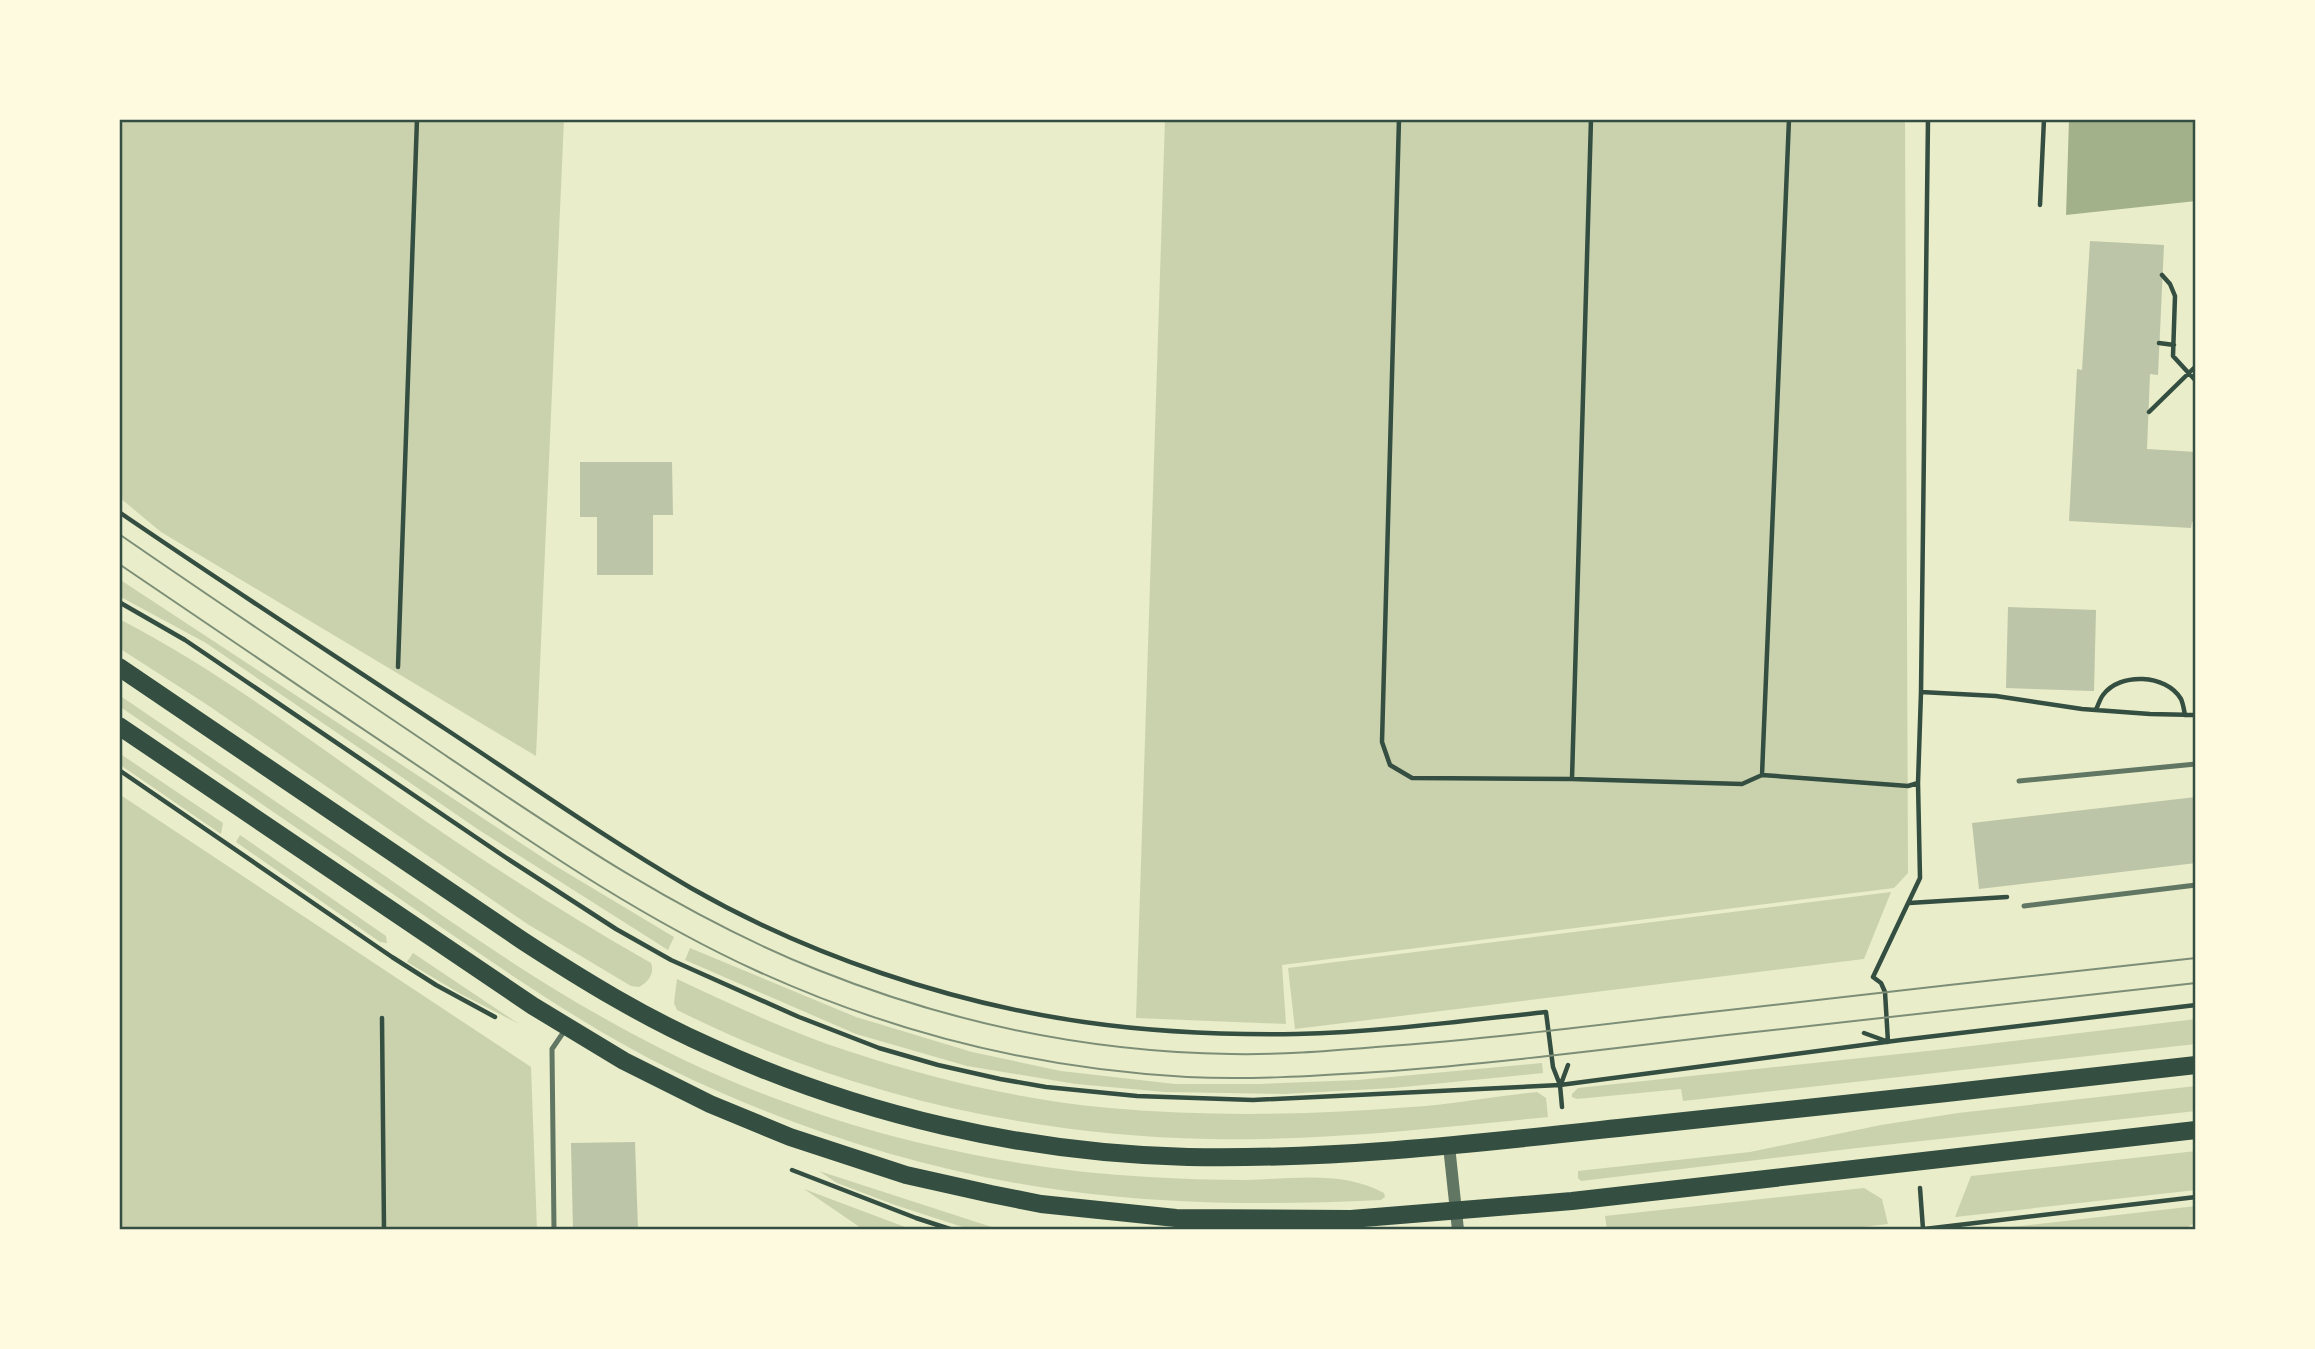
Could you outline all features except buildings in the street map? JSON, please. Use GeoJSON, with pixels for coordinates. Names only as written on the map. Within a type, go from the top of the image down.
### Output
{"type":"FeatureCollection","features":[{"type":"Feature","properties":{"kind":"main road"},"geometry":{"type":"LineString","coordinates":[[119,667],[573,974],[677,1031],[796,1083],[946,1127],[1048,1145],[1189,1157],[1355,1153],[1449,1146],[2196,1065]]}},
{"type":"Feature","properties":{"kind":"main road"},"geometry":{"type":"LineString","coordinates":[[119,726],[567,1028],[624,1061],[743,1119],[837,1153],[946,1185],[1041,1203],[1176,1218],[1351,1219],[1572,1201],[2196,1130]]}},
{"type":"Feature","properties":{"kind":"street"},"geometry":{"type":"LineString","coordinates":[[1449,1146],[1458,1230]]}},
{"type":"Feature","properties":{"kind":"lane"},"geometry":{"type":"LineString","coordinates":[[2019,781],[2196,764]]}},
{"type":"Feature","properties":{"kind":"lane"},"geometry":{"type":"LineString","coordinates":[[2024,906],[2196,885]]}},
{"type":"Feature","properties":{"kind":"lane"},"geometry":{"type":"LineString","coordinates":[[554,1230],[552,1049],[567,1028]]}},
{"type":"Feature","properties":{"kind":"path"},"geometry":{"type":"LineString","coordinates":[[398,667],[417,119]]}},
{"type":"Feature","properties":{"kind":"path"},"geometry":{"type":"LineString","coordinates":[[1398,119],[1382,742],[1390,765],[1412,778],[1572,779],[1742,785],[1762,775],[1908,786],[1918,783]]}},
{"type":"Feature","properties":{"kind":"path"},"geometry":{"type":"LineString","coordinates":[[1572,779],[1591,119]]}},
{"type":"Feature","properties":{"kind":"path"},"geometry":{"type":"LineString","coordinates":[[1762,775],[1789,119]]}},
{"type":"Feature","properties":{"kind":"path"},"geometry":{"type":"LineString","coordinates":[[1888,1042],[1885,992],[1881,983],[1873,977],[1920,878],[1918,783],[1928,119]]}},
{"type":"Feature","properties":{"kind":"path"},"geometry":{"type":"LineString","coordinates":[[2040,205],[2044,119]]}},
{"type":"Feature","properties":{"kind":"path"},"geometry":{"type":"LineString","coordinates":[[2162,275],[2175,296],[2173,356],[2196,382]]}},
{"type":"Feature","properties":{"kind":"path"},"geometry":{"type":"LineString","coordinates":[[2159,343],[2174,345]]}},
{"type":"Feature","properties":{"kind":"path"},"geometry":{"type":"LineString","coordinates":[[2149,412],[2196,366]]}},
{"type":"Feature","properties":{"kind":"path"},"geometry":{"type":"LineString","coordinates":[[119,512],[578,817],[680,881],[739,913],[832,954],[977,1001],[1082,1022],[1136,1028],[1298,1034],[1546,1013],[1553,1068],[1560,1085]]}},
{"type":"Feature","properties":{"kind":"path"},"geometry":{"type":"LineString","coordinates":[[119,602],[185,640],[447,819],[616,929],[671,960],[735,990],[878,1048],[1000,1079],[1046,1087],[1138,1096],[1253,1100],[1560,1085],[2196,1005]]}},
{"type":"Feature","properties":{"kind":"path"},"geometry":{"type":"LineString","coordinates":[[2096,710],[2103,695],[2113,685],[2123,680],[2144,679],[2157,681],[2172,689],[2181,699],[2185,715]]}},
{"type":"Feature","properties":{"kind":"path"},"geometry":{"type":"LineString","coordinates":[[1921,692],[1996,696],[2096,710],[2196,715]]}},
{"type":"Feature","properties":{"kind":"path"},"geometry":{"type":"LineString","coordinates":[[119,770],[436,985],[503,1021]]}},
{"type":"Feature","properties":{"kind":"path"},"geometry":{"type":"LineString","coordinates":[[1909,903],[2007,897],[2024,906]]}},
{"type":"Feature","properties":{"kind":"path"},"geometry":{"type":"LineString","coordinates":[[382,1017],[384,1230]]}},
{"type":"Feature","properties":{"kind":"path"},"geometry":{"type":"LineString","coordinates":[[1864,1033],[1888,1042]]}},
{"type":"Feature","properties":{"kind":"path"},"geometry":{"type":"LineString","coordinates":[[1560,1085],[1569,1065]]}},
{"type":"Feature","properties":{"kind":"path"},"geometry":{"type":"LineString","coordinates":[[791,1170],[953,1230]]}},
{"type":"Feature","properties":{"kind":"path"},"geometry":{"type":"LineString","coordinates":[[1920,1186],[1923,1229]]}},
{"type":"Feature","properties":{"kind":"path"},"geometry":{"type":"LineString","coordinates":[[1916,1230],[2196,1197]]}},
{"type":"Feature","properties":{"kind":"shaded area"},"geometry":{"type":"Polygon","coordinates":[[[119,119],[564,119],[536,756],[161,532],[119,497],[119,119]]]}},
{"type":"Feature","properties":{"kind":"shaded area"},"geometry":{"type":"Polygon","coordinates":[[[1165,119],[1905,119],[1908,873],[1894,888],[1282,965],[1286,1024],[1136,1018],[1165,119]]]}},
{"type":"Feature","properties":{"kind":"shaded area"},"geometry":{"type":"Polygon","coordinates":[[[2069,119],[2196,119],[2196,201],[2066,215],[2069,119]]]}},
{"type":"Feature","properties":{"kind":"shaded area"},"geometry":{"type":"Polygon","coordinates":[[[119,579],[554,865],[674,937],[668,950],[479,830],[206,643],[119,596],[119,579]]]}},
{"type":"Feature","properties":{"kind":"shaded area"},"geometry":{"type":"Polygon","coordinates":[[[119,619],[224,681],[486,862],[651,963],[650,977],[639,987],[631,986],[529,925],[206,704],[119,648],[119,619]]]}},
{"type":"Feature","properties":{"kind":"shaded area"},"geometry":{"type":"Polygon","coordinates":[[[119,695],[546,984],[640,1038],[756,1091],[879,1132],[1005,1161],[1091,1173],[1161,1178],[1234,1180],[1316,1177],[1351,1181],[1384,1193],[1385,1197],[1381,1200],[1342,1202],[1224,1203],[1067,1191],[915,1161],[768,1112],[641,1054],[544,996],[119,706],[119,695]]]}},
{"type":"Feature","properties":{"kind":"shaded area"},"geometry":{"type":"Polygon","coordinates":[[[119,753],[223,823],[221,834],[119,764],[119,753]]]}},
{"type":"Feature","properties":{"kind":"shaded area"},"geometry":{"type":"Polygon","coordinates":[[[119,794],[531,1067],[537,1230],[119,1230],[119,794]]]}},
{"type":"Feature","properties":{"kind":"shaded area"},"geometry":{"type":"Polygon","coordinates":[[[240,835],[386,936],[387,943],[380,942],[236,842],[240,835]]]}},
{"type":"Feature","properties":{"kind":"shaded area"},"geometry":{"type":"Polygon","coordinates":[[[1891,892],[1864,959],[1295,1029],[1288,968],[1891,892]]]}},
{"type":"Feature","properties":{"kind":"shaded area"},"geometry":{"type":"Polygon","coordinates":[[[690,948],[856,1017],[972,1052],[1061,1071],[1175,1084],[1358,1080],[1542,1063],[1543,1073],[1393,1088],[1284,1094],[1165,1092],[1076,1084],[967,1066],[856,1034],[685,960],[690,948]]]}},
{"type":"Feature","properties":{"kind":"shaded area"},"geometry":{"type":"Polygon","coordinates":[[[413,953],[519,1024],[407,962],[413,953]]]}},
{"type":"Feature","properties":{"kind":"shaded area"},"geometry":{"type":"Polygon","coordinates":[[[677,979],[826,1044],[912,1071],[1043,1100],[1148,1111],[1261,1114],[1411,1107],[1537,1092],[1546,1098],[1548,1117],[1294,1138],[1209,1139],[1071,1129],[936,1104],[804,1065],[677,1010],[674,1003],[677,979]]]}},
{"type":"Feature","properties":{"kind":"shaded area"},"geometry":{"type":"Polygon","coordinates":[[[2196,1019],[2196,1044],[1683,1101],[1681,1089],[1577,1099],[1572,1097],[1578,1088],[2196,1019]]]}},
{"type":"Feature","properties":{"kind":"shaded area"},"geometry":{"type":"Polygon","coordinates":[[[2196,1086],[2196,1111],[1581,1181],[1578,1178],[1578,1171],[1750,1152],[1881,1125],[1958,1113],[2196,1086]]]}},
{"type":"Feature","properties":{"kind":"shaded area"},"geometry":{"type":"Polygon","coordinates":[[[2196,1151],[2196,1190],[1955,1217],[1971,1176],[2196,1151]]]}},
{"type":"Feature","properties":{"kind":"shaded area"},"geometry":{"type":"Polygon","coordinates":[[[819,1171],[1001,1230],[972,1230],[837,1183],[819,1171]]]}},
{"type":"Feature","properties":{"kind":"shaded area"},"geometry":{"type":"Polygon","coordinates":[[[1864,1188],[1882,1199],[1888,1224],[1839,1230],[1607,1230],[1605,1216],[1864,1188]]]}},
{"type":"Feature","properties":{"kind":"shaded area"},"geometry":{"type":"Polygon","coordinates":[[[804,1189],[913,1230],[864,1230],[804,1189]]]}},
{"type":"Feature","properties":{"kind":"shaded area"},"geometry":{"type":"Polygon","coordinates":[[[2196,1206],[2196,1222],[2183,1230],[1985,1230],[2196,1206]]]}},
{"type":"Feature","properties":{"kind":"tram line"},"geometry":{"type":"LineString","coordinates":[[119,534],[532,813],[671,899],[768,948],[868,989],[918,1005],[1020,1031],[1072,1041],[1178,1052],[1303,1052],[1526,1033],[2196,958]]}},
{"type":"Feature","properties":{"kind":"tram line"},"geometry":{"type":"LineString","coordinates":[[119,564],[518,833],[675,930],[757,971],[861,1013],[914,1030],[1021,1056],[1131,1073],[1187,1077],[1258,1078],[1352,1073],[1451,1066],[2196,983]]}}]}
